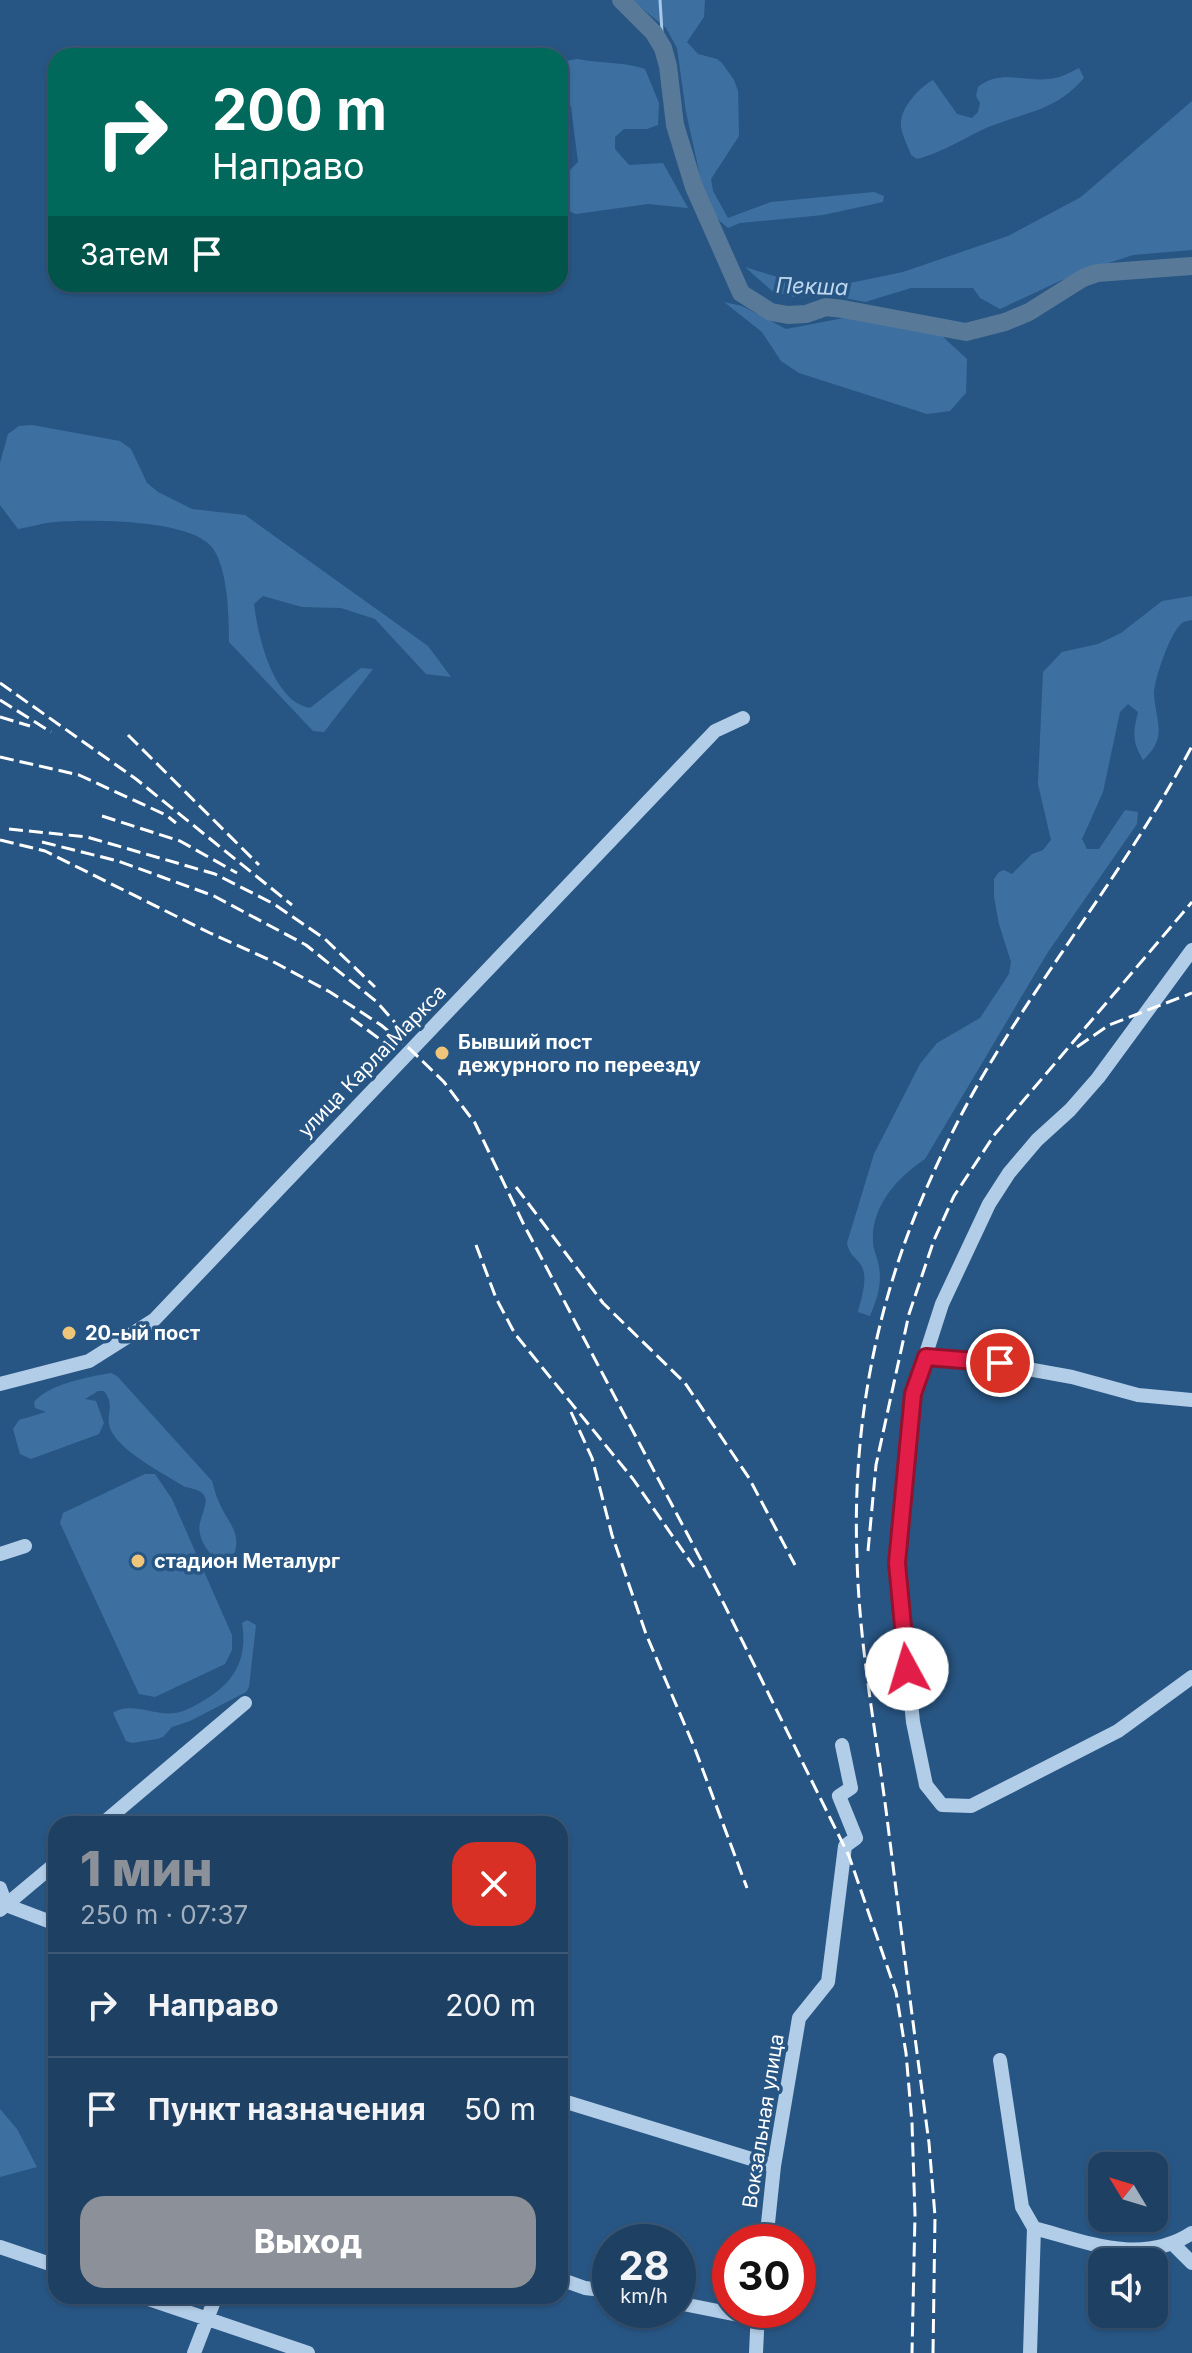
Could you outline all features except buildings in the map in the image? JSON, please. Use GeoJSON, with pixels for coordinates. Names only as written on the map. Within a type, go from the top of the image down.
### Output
{"type":"FeatureCollection","features":[{"type":"Feature","properties":{"kind":"street","name":"улица Карла Маркса"},"geometry":{"type":"LineString","coordinates":[[0,1384],[89,1361],[154,1320],[715,731],[743,718]]}},
{"type":"Feature","properties":{"kind":"street"},"geometry":{"type":"LineString","coordinates":[[1192,950],[1098,1078],[1070,1110],[1037,1140],[1009,1173],[989,1204],[942,1304],[913,1394],[897,1563],[913,1722],[926,1785],[942,1805],[971,1806],[1127,1726],[1192,1677]]}},
{"type":"Feature","properties":{"kind":"street"},"geometry":{"type":"LineString","coordinates":[[926,1357],[979,1360],[1072,1377],[1138,1395],[1192,1400]]}},
{"type":"Feature","properties":{"kind":"street"},"geometry":{"type":"LineString","coordinates":[[0,1554],[25,1546]]}},
{"type":"Feature","properties":{"kind":"street"},"geometry":{"type":"LineString","coordinates":[[111,1816],[245,1703]]}},
{"type":"Feature","properties":{"kind":"street","name":"Вокзальная улица"},"geometry":{"type":"LineString","coordinates":[[768,2224],[774,2166],[799,2018],[828,1982],[845,1846],[856,1838],[839,1796],[851,1788],[842,1745]]}},
{"type":"Feature","properties":{"kind":"street"},"geometry":{"type":"LineString","coordinates":[[3,1908],[48,1870]]}},
{"type":"Feature","properties":{"kind":"street"},"geometry":{"type":"LineString","coordinates":[[0,1888],[3,1908]]}},
{"type":"Feature","properties":{"kind":"street"},"geometry":{"type":"LineString","coordinates":[[3,1908],[48,1922]]}},
{"type":"Feature","properties":{"kind":"street"},"geometry":{"type":"LineString","coordinates":[[1000,2060],[1022,2207],[1034,2228],[1030,2353]]}},
{"type":"Feature","properties":{"kind":"street"},"geometry":{"type":"LineString","coordinates":[[568,2102],[774,2166]]}},
{"type":"Feature","properties":{"kind":"street"},"geometry":{"type":"LineString","coordinates":[[1034,2228],[1120,2250],[1174,2245],[1192,2233]]}},
{"type":"Feature","properties":{"kind":"street"},"geometry":{"type":"LineString","coordinates":[[1174,2245],[1192,2263]]}},
{"type":"Feature","properties":{"kind":"street"},"geometry":{"type":"LineString","coordinates":[[0,2247],[48,2263]]}},
{"type":"Feature","properties":{"kind":"street"},"geometry":{"type":"LineString","coordinates":[[568,2282],[592,2289]]}},
{"type":"Feature","properties":{"kind":"street"},"geometry":{"type":"LineString","coordinates":[[162,2304],[308,2353]]}},
{"type":"Feature","properties":{"kind":"street"},"geometry":{"type":"LineString","coordinates":[[194,2353],[213,2304]]}},
{"type":"Feature","properties":{"kind":"street"},"geometry":{"type":"LineString","coordinates":[[756,2353],[757,2328]]}},
{"type":"Feature","properties":{"kind":"shaded area"},"geometry":{"type":"Polygon","coordinates":[[[632,0],[705,0],[704,17],[687,42],[698,54],[722,63],[738,91],[739,136],[711,179],[713,191],[728,218],[771,202],[874,192],[884,196],[883,202],[823,215],[740,223],[728,228],[715,217],[706,203],[686,112],[677,48],[666,28],[632,0]]]}},
{"type":"Feature","properties":{"kind":"shaded area"},"geometry":{"type":"Polygon","coordinates":[[[577,59],[645,69],[659,103],[658,125],[647,129],[624,129],[615,137],[615,149],[629,165],[663,163],[688,208],[648,204],[576,214],[568,211],[568,169],[578,162],[568,101],[568,61],[577,59]]]}},
{"type":"Feature","properties":{"kind":"shaded area"},"geometry":{"type":"Polygon","coordinates":[[[1079,68],[1084,78],[1052,104],[991,126],[928,156],[917,159],[911,155],[902,131],[902,117],[912,98],[933,80],[957,114],[972,118],[978,112],[980,103],[976,96],[978,87],[987,81],[1006,77],[1055,78],[1079,68]]]}},
{"type":"Feature","properties":{"kind":"shaded area"},"geometry":{"type":"Polygon","coordinates":[[[1192,101],[1192,250],[1133,255],[1075,274],[1000,309],[980,298],[973,288],[911,288],[865,302],[830,295],[794,297],[772,291],[745,267],[799,284],[845,284],[903,272],[1008,236],[1081,197],[1192,101]]]}},
{"type":"Feature","properties":{"kind":"shaded area"},"geometry":{"type":"Polygon","coordinates":[[[724,302],[742,306],[786,329],[849,317],[941,335],[967,359],[966,393],[950,411],[927,414],[799,373],[781,361],[762,332],[724,302]]]}},
{"type":"Feature","properties":{"kind":"shaded area"},"geometry":{"type":"Polygon","coordinates":[[[32,425],[120,441],[131,449],[147,483],[158,492],[192,509],[245,515],[428,646],[451,677],[426,674],[375,619],[341,608],[302,607],[263,596],[254,604],[264,650],[277,681],[297,703],[310,708],[361,668],[373,669],[324,732],[313,731],[229,642],[229,619],[221,566],[211,546],[199,537],[182,530],[113,521],[54,522],[18,529],[0,505],[0,463],[8,434],[19,426],[32,425]]]}},
{"type":"Feature","properties":{"kind":"shaded area"},"geometry":{"type":"Polygon","coordinates":[[[1192,596],[1192,620],[1183,622],[1177,629],[1156,680],[1154,695],[1159,729],[1156,744],[1143,760],[1134,737],[1138,712],[1128,704],[1120,712],[1103,792],[1082,839],[1087,849],[1099,849],[1125,810],[1138,812],[1137,824],[1048,952],[925,1159],[896,1184],[881,1205],[873,1242],[880,1274],[878,1292],[870,1316],[858,1312],[864,1276],[847,1243],[874,1154],[920,1064],[937,1043],[980,1018],[1009,974],[1011,962],[999,924],[994,879],[1004,870],[1012,874],[1051,840],[1038,784],[1043,672],[1062,652],[1098,644],[1121,633],[1162,601],[1192,596]]]}},
{"type":"Feature","properties":{"kind":"shaded area"},"geometry":{"type":"Polygon","coordinates":[[[111,1373],[212,1481],[236,1537],[230,1563],[212,1555],[203,1543],[199,1529],[206,1499],[204,1495],[155,1469],[122,1445],[110,1428],[110,1406],[104,1391],[85,1399],[96,1401],[104,1423],[99,1434],[31,1459],[20,1454],[13,1429],[19,1420],[46,1412],[35,1408],[34,1402],[49,1390],[70,1382],[111,1373]]]}},
{"type":"Feature","properties":{"kind":"shaded area","name":"стадион Металург"},"geometry":{"type":"Polygon","coordinates":[[[145,1474],[155,1474],[172,1499],[232,1635],[232,1650],[225,1664],[155,1697],[139,1694],[60,1523],[63,1513],[145,1474]]]}},
{"type":"Feature","properties":{"kind":"shaded area"},"geometry":{"type":"Polygon","coordinates":[[[247,1620],[256,1625],[246,1692],[172,1727],[163,1737],[132,1743],[126,1741],[113,1713],[127,1708],[178,1712],[214,1694],[231,1678],[241,1658],[242,1623],[247,1620]]]}},
{"type":"Feature","properties":{"kind":"shaded area"},"geometry":{"type":"Polygon","coordinates":[[[0,2109],[17,2129],[37,2167],[0,2177],[0,2109]]]}},
{"type":"Feature","properties":{"kind":"waterway","name":"Пекша"},"geometry":{"type":"LineString","coordinates":[[621,0],[654,33],[663,48],[675,125],[694,187],[741,293],[771,312],[806,314],[826,307],[966,332],[1029,312],[1083,278],[1097,273],[1192,266]]}},
{"type":"Feature","properties":{"kind":"waterway"},"geometry":{"type":"LineString","coordinates":[[660,0],[663,48]]}},
{"type":"Feature","properties":{"kind":"railway"},"geometry":{"type":"LineString","coordinates":[[0,683],[136,779],[292,905]]}},
{"type":"Feature","properties":{"kind":"railway"},"geometry":{"type":"LineString","coordinates":[[0,700],[51,732]]}},
{"type":"Feature","properties":{"kind":"railway"},"geometry":{"type":"LineString","coordinates":[[0,717],[30,726]]}},
{"type":"Feature","properties":{"kind":"railway"},"geometry":{"type":"LineString","coordinates":[[128,735],[259,865]]}},
{"type":"Feature","properties":{"kind":"railway"},"geometry":{"type":"LineString","coordinates":[[933,2353],[935,2216],[929,2143],[858,1590],[856,1510],[863,1415],[893,1277],[934,1172],[963,1111],[1013,1027],[1119,868],[1192,746]]}},
{"type":"Feature","properties":{"kind":"railway"},"geometry":{"type":"LineString","coordinates":[[0,757],[79,775],[166,815],[176,823]]}},
{"type":"Feature","properties":{"kind":"railway"},"geometry":{"type":"LineString","coordinates":[[102,816],[180,841],[237,873]]}},
{"type":"Feature","properties":{"kind":"railway"},"geometry":{"type":"LineString","coordinates":[[9,829],[87,837],[215,874],[274,904],[325,939],[375,987]]}},
{"type":"Feature","properties":{"kind":"railway"},"geometry":{"type":"LineString","coordinates":[[0,840],[45,851],[330,992],[381,1025],[410,1049],[444,1082],[475,1123],[524,1225],[718,1592],[849,1856],[896,1992],[906,2053],[915,2215],[912,2353]]}},
{"type":"Feature","properties":{"kind":"railway"},"geometry":{"type":"LineString","coordinates":[[42,842],[118,861],[214,896],[306,945],[377,1002],[406,1035]]}},
{"type":"Feature","properties":{"kind":"railway"},"geometry":{"type":"LineString","coordinates":[[868,1551],[876,1465],[909,1314],[934,1240],[954,1196],[995,1134],[1192,902]]}},
{"type":"Feature","properties":{"kind":"railway"},"geometry":{"type":"LineString","coordinates":[[1077,1047],[1109,1025],[1192,993]]}},
{"type":"Feature","properties":{"kind":"railway"},"geometry":{"type":"LineString","coordinates":[[351,1018],[396,1051]]}},
{"type":"Feature","properties":{"kind":"railway"},"geometry":{"type":"LineString","coordinates":[[516,1187],[603,1303],[685,1383],[749,1478],[795,1565]]}},
{"type":"Feature","properties":{"kind":"railway"},"geometry":{"type":"LineString","coordinates":[[476,1245],[496,1298],[515,1334],[633,1479],[694,1567]]}},
{"type":"Feature","properties":{"kind":"railway"},"geometry":{"type":"LineString","coordinates":[[571,1412],[592,1458],[612,1535],[646,1634],[695,1749],[747,1888]]}},
{"type":"Feature","properties":{"kind":"place","name":"Бывший пост дежурного по переезду"},"geometry":{"type":"Point","coordinates":[442,1053]}},
{"type":"Feature","properties":{"kind":"place","name":"20-ый пост"},"geometry":{"type":"Point","coordinates":[69,1333]}},
{"type":"Feature","properties":{"kind":"place","name":"стадион Металург"},"geometry":{"type":"Point","coordinates":[138,1561]}},
{"type":"Feature","properties":{"kind":"route"},"geometry":{"type":"LineString","coordinates":[[907,1669],[897,1563],[913,1394],[926,1357],[1000,1363]]}}]}
